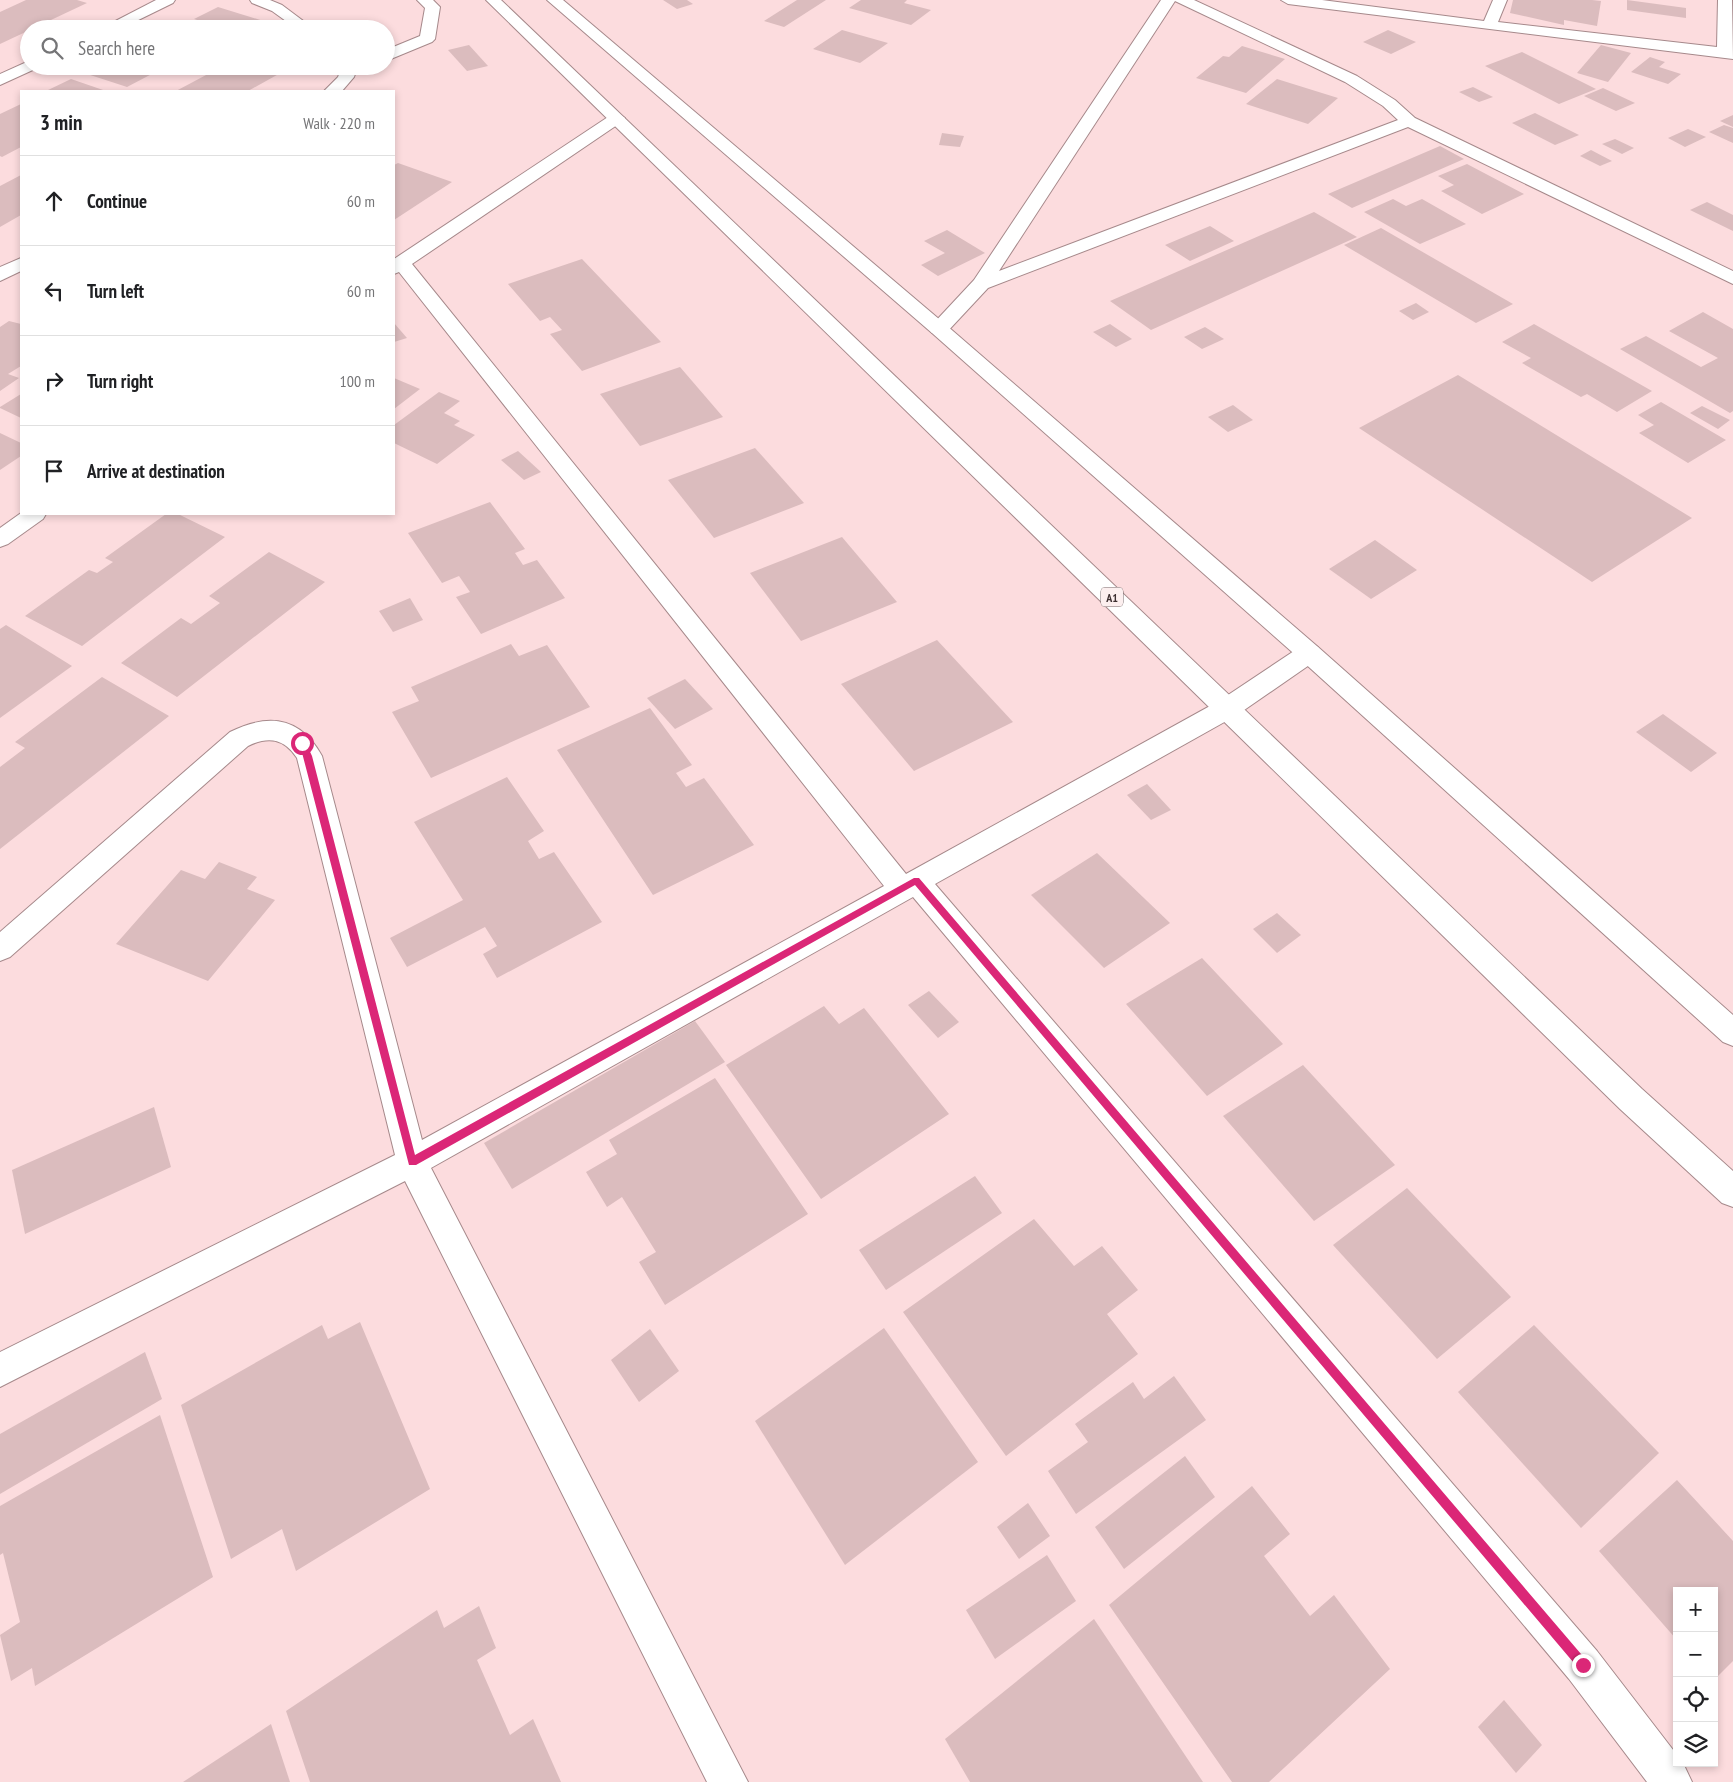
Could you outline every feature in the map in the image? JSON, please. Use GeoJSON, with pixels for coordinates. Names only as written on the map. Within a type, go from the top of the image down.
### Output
{"type":"FeatureCollection","features":[{"type":"Feature","properties":{"kind":"main road"},"geometry":{"type":"LineString","coordinates":[[126,20],[168,0]]}},
{"type":"Feature","properties":{"kind":"main road"},"geometry":{"type":"LineString","coordinates":[[257,0],[277,8],[295,20]]}},
{"type":"Feature","properties":{"kind":"main road"},"geometry":{"type":"LineString","coordinates":[[395,52],[426,39],[433,7],[424,0]]}},
{"type":"Feature","properties":{"kind":"main road","name":"A1"},"geometry":{"type":"LineString","coordinates":[[493,0],[1631,1099],[1733,1192]]}},
{"type":"Feature","properties":{"kind":"main road"},"geometry":{"type":"LineString","coordinates":[[554,0],[939,329],[1309,654],[1733,1033]]}},
{"type":"Feature","properties":{"kind":"main road"},"geometry":{"type":"LineString","coordinates":[[939,329],[981,284],[1168,0]]}},
{"type":"Feature","properties":{"kind":"main road"},"geometry":{"type":"LineString","coordinates":[[1182,0],[1351,79],[1388,103],[1409,122],[1733,278]]}},
{"type":"Feature","properties":{"kind":"main road"},"geometry":{"type":"LineString","coordinates":[[1288,0],[1489,26],[1730,52],[1725,0]]}},
{"type":"Feature","properties":{"kind":"main road"},"geometry":{"type":"LineString","coordinates":[[1489,26],[1500,0]]}},
{"type":"Feature","properties":{"kind":"main road"},"geometry":{"type":"LineString","coordinates":[[0,80],[20,70]]}},
{"type":"Feature","properties":{"kind":"main road"},"geometry":{"type":"LineString","coordinates":[[333,90],[342,83],[346,75]]}},
{"type":"Feature","properties":{"kind":"main road"},"geometry":{"type":"LineString","coordinates":[[617,118],[397,265],[909,885],[1583,1665],[1672,1782]]}},
{"type":"Feature","properties":{"kind":"main road"},"geometry":{"type":"LineString","coordinates":[[981,284],[1409,122]]}},
{"type":"Feature","properties":{"kind":"main road"},"geometry":{"type":"LineString","coordinates":[[0,275],[20,264]]}},
{"type":"Feature","properties":{"kind":"main road"},"geometry":{"type":"LineString","coordinates":[[0,539],[34,515]]}},
{"type":"Feature","properties":{"kind":"main road"},"geometry":{"type":"LineString","coordinates":[[0,1370],[412,1162],[1228,708],[1309,654]]}},
{"type":"Feature","properties":{"kind":"main road"},"geometry":{"type":"LineString","coordinates":[[0,949],[239,740],[254,730],[272,729],[288,734],[302,743],[309,756],[412,1162],[728,1782]]}},
{"type":"Feature","properties":{"kind":"building"},"geometry":{"type":"Polygon","coordinates":[[[26,0],[77,0],[87,3],[51,20],[20,20],[20,35],[0,44],[0,12],[26,0]]]}},
{"type":"Feature","properties":{"kind":"building"},"geometry":{"type":"Polygon","coordinates":[[[663,0],[687,0],[693,4],[677,9],[663,0]]]}},
{"type":"Feature","properties":{"kind":"building"},"geometry":{"type":"Polygon","coordinates":[[[797,0],[826,0],[784,27],[764,21],[797,0]]]}},
{"type":"Feature","properties":{"kind":"building"},"geometry":{"type":"Polygon","coordinates":[[[861,0],[907,0],[904,3],[931,10],[911,25],[849,8],[861,0]]]}},
{"type":"Feature","properties":{"kind":"building"},"geometry":{"type":"Polygon","coordinates":[[[1513,0],[1601,1],[1597,26],[1564,20],[1564,25],[1510,13],[1513,0]]]}},
{"type":"Feature","properties":{"kind":"building"},"geometry":{"type":"Polygon","coordinates":[[[1627,0],[1686,8],[1686,18],[1627,10],[1627,0]]]}},
{"type":"Feature","properties":{"kind":"building"},"geometry":{"type":"Polygon","coordinates":[[[218,7],[260,20],[197,20],[194,19],[218,7]]]}},
{"type":"Feature","properties":{"kind":"building"},"geometry":{"type":"Polygon","coordinates":[[[842,30],[888,43],[860,63],[813,49],[842,30]]]}},
{"type":"Feature","properties":{"kind":"building"},"geometry":{"type":"Polygon","coordinates":[[[1388,30],[1416,42],[1391,54],[1363,42],[1388,30]]]}},
{"type":"Feature","properties":{"kind":"building"},"geometry":{"type":"Polygon","coordinates":[[[469,45],[488,66],[467,71],[448,50],[469,45]]]}},
{"type":"Feature","properties":{"kind":"building"},"geometry":{"type":"Polygon","coordinates":[[[1601,45],[1631,53],[1608,82],[1577,73],[1601,45]]]}},
{"type":"Feature","properties":{"kind":"building"},"geometry":{"type":"Polygon","coordinates":[[[1242,46],[1285,59],[1246,93],[1196,78],[1223,56],[1229,57],[1242,46]]]}},
{"type":"Feature","properties":{"kind":"building"},"geometry":{"type":"Polygon","coordinates":[[[1522,52],[1596,89],[1559,104],[1485,66],[1522,52]]]}},
{"type":"Feature","properties":{"kind":"building"},"geometry":{"type":"Polygon","coordinates":[[[1650,57],[1665,62],[1659,67],[1681,74],[1668,84],[1631,72],[1650,57]]]}},
{"type":"Feature","properties":{"kind":"building"},"geometry":{"type":"Polygon","coordinates":[[[90,75],[150,75],[127,87],[90,75]]]}},
{"type":"Feature","properties":{"kind":"building"},"geometry":{"type":"Polygon","coordinates":[[[206,75],[277,75],[250,90],[178,90],[206,75]]]}},
{"type":"Feature","properties":{"kind":"building"},"geometry":{"type":"Polygon","coordinates":[[[71,79],[103,90],[48,90],[71,79]]]}},
{"type":"Feature","properties":{"kind":"building"},"geometry":{"type":"Polygon","coordinates":[[[1277,79],[1338,98],[1308,124],[1246,104],[1277,79]]]}},
{"type":"Feature","properties":{"kind":"building"},"geometry":{"type":"Polygon","coordinates":[[[1473,87],[1493,97],[1479,102],[1459,92],[1473,87]]]}},
{"type":"Feature","properties":{"kind":"building"},"geometry":{"type":"Polygon","coordinates":[[[1603,88],[1635,103],[1616,111],[1584,96],[1603,88]]]}},
{"type":"Feature","properties":{"kind":"building"},"geometry":{"type":"Polygon","coordinates":[[[20,104],[20,148],[2,157],[0,156],[0,114],[20,104]]]}},
{"type":"Feature","properties":{"kind":"building"},"geometry":{"type":"Polygon","coordinates":[[[1535,113],[1579,135],[1555,145],[1512,123],[1535,113]]]}},
{"type":"Feature","properties":{"kind":"building"},"geometry":{"type":"Polygon","coordinates":[[[1733,115],[1733,127],[1720,121],[1733,115]]]}},
{"type":"Feature","properties":{"kind":"building"},"geometry":{"type":"Polygon","coordinates":[[[1724,125],[1733,128],[1733,143],[1709,132],[1724,125]]]}},
{"type":"Feature","properties":{"kind":"building"},"geometry":{"type":"Polygon","coordinates":[[[1688,129],[1706,137],[1685,147],[1668,138],[1688,129]]]}},
{"type":"Feature","properties":{"kind":"building"},"geometry":{"type":"Polygon","coordinates":[[[942,133],[964,136],[960,147],[939,145],[942,133]]]}},
{"type":"Feature","properties":{"kind":"building"},"geometry":{"type":"Polygon","coordinates":[[[1615,139],[1634,148],[1622,154],[1602,144],[1615,139]]]}},
{"type":"Feature","properties":{"kind":"building"},"geometry":{"type":"Polygon","coordinates":[[[1440,146],[1464,159],[1352,208],[1328,194],[1440,146]]]}},
{"type":"Feature","properties":{"kind":"building"},"geometry":{"type":"Polygon","coordinates":[[[1591,150],[1612,161],[1600,166],[1580,156],[1591,150]]]}},
{"type":"Feature","properties":{"kind":"building"},"geometry":{"type":"Polygon","coordinates":[[[398,163],[452,182],[395,219],[395,164],[398,163]]]}},
{"type":"Feature","properties":{"kind":"building"},"geometry":{"type":"Polygon","coordinates":[[[1467,164],[1524,194],[1482,214],[1441,191],[1454,185],[1438,176],[1467,164]]]}},
{"type":"Feature","properties":{"kind":"building"},"geometry":{"type":"Polygon","coordinates":[[[20,176],[20,216],[0,227],[0,186],[20,176]]]}},
{"type":"Feature","properties":{"kind":"building"},"geometry":{"type":"Polygon","coordinates":[[[1393,199],[1406,206],[1422,199],[1466,224],[1420,244],[1364,212],[1393,199]]]}},
{"type":"Feature","properties":{"kind":"building"},"geometry":{"type":"Polygon","coordinates":[[[1707,202],[1733,215],[1733,231],[1690,210],[1707,202]]]}},
{"type":"Feature","properties":{"kind":"building"},"geometry":{"type":"Polygon","coordinates":[[[1314,212],[1357,237],[1151,330],[1110,301],[1314,212]]]}},
{"type":"Feature","properties":{"kind":"building"},"geometry":{"type":"Polygon","coordinates":[[[1210,226],[1234,241],[1190,261],[1165,245],[1210,226]]]}},
{"type":"Feature","properties":{"kind":"building"},"geometry":{"type":"Polygon","coordinates":[[[1381,228],[1513,304],[1476,323],[1344,245],[1381,228]]]}},
{"type":"Feature","properties":{"kind":"building"},"geometry":{"type":"Polygon","coordinates":[[[947,230],[985,253],[938,276],[921,265],[945,253],[924,241],[947,230]]]}},
{"type":"Feature","properties":{"kind":"building"},"geometry":{"type":"Polygon","coordinates":[[[582,259],[661,342],[582,371],[550,334],[562,330],[550,317],[540,321],[508,284],[582,259]]]}},
{"type":"Feature","properties":{"kind":"building"},"geometry":{"type":"Polygon","coordinates":[[[1416,303],[1429,312],[1413,320],[1399,311],[1416,303]]]}},
{"type":"Feature","properties":{"kind":"building"},"geometry":{"type":"Polygon","coordinates":[[[1703,312],[1733,329],[1733,411],[1730,413],[1620,349],[1646,336],[1701,367],[1718,358],[1669,331],[1703,312]]]}},
{"type":"Feature","properties":{"kind":"building"},"geometry":{"type":"Polygon","coordinates":[[[9,321],[20,324],[20,367],[8,374],[19,378],[0,391],[0,327],[9,321]]]}},
{"type":"Feature","properties":{"kind":"building"},"geometry":{"type":"Polygon","coordinates":[[[395,324],[407,338],[395,342],[395,324]]]}},
{"type":"Feature","properties":{"kind":"building"},"geometry":{"type":"Polygon","coordinates":[[[1110,324],[1132,339],[1116,347],[1093,332],[1110,324]]]}},
{"type":"Feature","properties":{"kind":"building"},"geometry":{"type":"Polygon","coordinates":[[[1534,324],[1652,391],[1617,412],[1587,394],[1581,397],[1522,363],[1531,358],[1502,342],[1534,324]]]}},
{"type":"Feature","properties":{"kind":"building"},"geometry":{"type":"Polygon","coordinates":[[[1205,327],[1224,339],[1202,349],[1184,337],[1205,327]]]}},
{"type":"Feature","properties":{"kind":"building"},"geometry":{"type":"Polygon","coordinates":[[[680,367],[723,417],[640,446],[600,394],[680,367]]]}},
{"type":"Feature","properties":{"kind":"building"},"geometry":{"type":"Polygon","coordinates":[[[1458,375],[1692,518],[1592,582],[1359,428],[1458,375]]]}},
{"type":"Feature","properties":{"kind":"building"},"geometry":{"type":"Polygon","coordinates":[[[395,378],[420,389],[395,408],[395,378]]]}},
{"type":"Feature","properties":{"kind":"building"},"geometry":{"type":"Polygon","coordinates":[[[439,392],[460,401],[444,413],[460,421],[454,425],[475,435],[437,464],[395,443],[395,424],[439,392]]]}},
{"type":"Feature","properties":{"kind":"building"},"geometry":{"type":"Polygon","coordinates":[[[20,395],[20,418],[0,407],[20,395]]]}},
{"type":"Feature","properties":{"kind":"building"},"geometry":{"type":"Polygon","coordinates":[[[1661,402],[1726,440],[1688,463],[1639,433],[1654,425],[1638,415],[1661,402]]]}},
{"type":"Feature","properties":{"kind":"building"},"geometry":{"type":"Polygon","coordinates":[[[1233,405],[1253,420],[1228,432],[1208,417],[1233,405]]]}},
{"type":"Feature","properties":{"kind":"building"},"geometry":{"type":"Polygon","coordinates":[[[1702,406],[1730,420],[1718,429],[1690,413],[1702,406]]]}},
{"type":"Feature","properties":{"kind":"building"},"geometry":{"type":"Polygon","coordinates":[[[0,433],[20,443],[20,457],[0,470],[0,433]]]}},
{"type":"Feature","properties":{"kind":"building"},"geometry":{"type":"Polygon","coordinates":[[[755,448],[804,503],[714,538],[668,480],[755,448]]]}},
{"type":"Feature","properties":{"kind":"building"},"geometry":{"type":"Polygon","coordinates":[[[518,451],[541,472],[524,480],[501,460],[518,451]]]}},
{"type":"Feature","properties":{"kind":"building"},"geometry":{"type":"Polygon","coordinates":[[[490,502],[525,549],[515,553],[523,565],[537,560],[565,598],[481,634],[456,597],[470,592],[459,576],[442,583],[408,533],[490,502]]]}},
{"type":"Feature","properties":{"kind":"building"},"geometry":{"type":"Polygon","coordinates":[[[165,515],[180,515],[225,537],[82,646],[25,616],[89,570],[97,573],[113,562],[105,558],[165,515]]]}},
{"type":"Feature","properties":{"kind":"building"},"geometry":{"type":"Polygon","coordinates":[[[842,537],[897,602],[801,641],[750,573],[842,537]]]}},
{"type":"Feature","properties":{"kind":"building"},"geometry":{"type":"Polygon","coordinates":[[[1375,540],[1417,570],[1371,599],[1329,569],[1375,540]]]}},
{"type":"Feature","properties":{"kind":"building"},"geometry":{"type":"Polygon","coordinates":[[[269,552],[325,582],[177,697],[121,663],[181,618],[191,624],[220,603],[209,596],[269,552]]]}},
{"type":"Feature","properties":{"kind":"building"},"geometry":{"type":"Polygon","coordinates":[[[410,598],[423,620],[393,632],[379,611],[410,598]]]}},
{"type":"Feature","properties":{"kind":"building"},"geometry":{"type":"Polygon","coordinates":[[[6,625],[72,666],[0,718],[0,629],[6,625]]]}},
{"type":"Feature","properties":{"kind":"building"},"geometry":{"type":"Polygon","coordinates":[[[937,640],[1013,722],[914,771],[841,684],[937,640]]]}},
{"type":"Feature","properties":{"kind":"building"},"geometry":{"type":"Polygon","coordinates":[[[511,644],[519,656],[547,645],[590,707],[431,778],[392,712],[419,701],[411,687],[511,644]]]}},
{"type":"Feature","properties":{"kind":"building"},"geometry":{"type":"Polygon","coordinates":[[[102,677],[169,716],[0,849],[0,767],[25,748],[15,742],[102,677]]]}},
{"type":"Feature","properties":{"kind":"building"},"geometry":{"type":"Polygon","coordinates":[[[685,679],[713,709],[675,729],[647,698],[685,679]]]}},
{"type":"Feature","properties":{"kind":"building"},"geometry":{"type":"Polygon","coordinates":[[[650,708],[692,765],[676,773],[686,787],[704,778],[754,845],[653,895],[557,750],[650,708]]]}},
{"type":"Feature","properties":{"kind":"building"},"geometry":{"type":"Polygon","coordinates":[[[1663,714],[1717,753],[1691,772],[1636,732],[1663,714]]]}},
{"type":"Feature","properties":{"kind":"building"},"geometry":{"type":"Polygon","coordinates":[[[507,777],[544,831],[528,841],[539,859],[554,852],[602,922],[497,978],[483,954],[497,946],[485,927],[407,967],[390,938],[463,900],[414,822],[507,777]]]}},
{"type":"Feature","properties":{"kind":"building"},"geometry":{"type":"Polygon","coordinates":[[[1147,784],[1171,810],[1151,820],[1127,795],[1147,784]]]}},
{"type":"Feature","properties":{"kind":"building"},"geometry":{"type":"Polygon","coordinates":[[[1097,853],[1170,923],[1104,968],[1031,895],[1097,853]]]}},
{"type":"Feature","properties":{"kind":"building"},"geometry":{"type":"Polygon","coordinates":[[[219,862],[257,877],[247,889],[275,900],[208,981],[116,944],[181,870],[205,879],[219,862]]]}},
{"type":"Feature","properties":{"kind":"building"},"geometry":{"type":"Polygon","coordinates":[[[1277,913],[1301,935],[1277,953],[1253,929],[1277,913]]]}},
{"type":"Feature","properties":{"kind":"building"},"geometry":{"type":"Polygon","coordinates":[[[1202,958],[1283,1044],[1207,1096],[1126,1004],[1202,958]]]}},
{"type":"Feature","properties":{"kind":"building"},"geometry":{"type":"Polygon","coordinates":[[[929,991],[959,1022],[938,1038],[908,1005],[929,991]]]}},
{"type":"Feature","properties":{"kind":"building"},"geometry":{"type":"Polygon","coordinates":[[[824,1006],[839,1024],[864,1008],[949,1114],[821,1199],[726,1065],[824,1006]]]}},
{"type":"Feature","properties":{"kind":"building"},"geometry":{"type":"Polygon","coordinates":[[[695,1021],[725,1062],[512,1189],[484,1143],[695,1021]]]}},
{"type":"Feature","properties":{"kind":"building"},"geometry":{"type":"Polygon","coordinates":[[[1303,1065],[1395,1165],[1314,1221],[1223,1116],[1303,1065]]]}},
{"type":"Feature","properties":{"kind":"building"},"geometry":{"type":"Polygon","coordinates":[[[715,1078],[808,1214],[665,1305],[639,1262],[656,1252],[622,1197],[607,1207],[586,1172],[617,1154],[609,1140],[715,1078]]]}},
{"type":"Feature","properties":{"kind":"building"},"geometry":{"type":"Polygon","coordinates":[[[154,1107],[171,1167],[25,1234],[12,1170],[154,1107]]]}},
{"type":"Feature","properties":{"kind":"building"},"geometry":{"type":"Polygon","coordinates":[[[975,1176],[1002,1213],[886,1290],[859,1250],[975,1176]]]}},
{"type":"Feature","properties":{"kind":"building"},"geometry":{"type":"Polygon","coordinates":[[[1407,1188],[1511,1297],[1437,1359],[1333,1245],[1407,1188]]]}},
{"type":"Feature","properties":{"kind":"building"},"geometry":{"type":"Polygon","coordinates":[[[1034,1219],[1074,1266],[1102,1246],[1138,1290],[1107,1314],[1138,1354],[1006,1456],[903,1312],[1034,1219]]]}},
{"type":"Feature","properties":{"kind":"building"},"geometry":{"type":"Polygon","coordinates":[[[360,1322],[430,1489],[296,1571],[282,1529],[231,1559],[181,1405],[322,1325],[328,1339],[360,1322]]]}},
{"type":"Feature","properties":{"kind":"building"},"geometry":{"type":"Polygon","coordinates":[[[1534,1325],[1659,1453],[1581,1528],[1458,1392],[1534,1325]]]}},
{"type":"Feature","properties":{"kind":"building"},"geometry":{"type":"Polygon","coordinates":[[[884,1328],[978,1462],[845,1565],[755,1421],[884,1328]]]}},
{"type":"Feature","properties":{"kind":"building"},"geometry":{"type":"Polygon","coordinates":[[[650,1329],[679,1371],[639,1402],[611,1360],[650,1329]]]}},
{"type":"Feature","properties":{"kind":"building"},"geometry":{"type":"Polygon","coordinates":[[[145,1352],[162,1399],[0,1494],[0,1434],[145,1352]]]}},
{"type":"Feature","properties":{"kind":"building"},"geometry":{"type":"Polygon","coordinates":[[[1174,1376],[1206,1420],[1076,1514],[1048,1471],[1088,1442],[1075,1424],[1133,1382],[1144,1399],[1174,1376]]]}},
{"type":"Feature","properties":{"kind":"building"},"geometry":{"type":"Polygon","coordinates":[[[160,1415],[213,1577],[35,1686],[32,1668],[11,1681],[0,1635],[20,1622],[3,1553],[0,1555],[0,1506],[160,1415]]]}},
{"type":"Feature","properties":{"kind":"building"},"geometry":{"type":"Polygon","coordinates":[[[1185,1456],[1215,1497],[1124,1569],[1095,1527],[1185,1456]]]}},
{"type":"Feature","properties":{"kind":"building"},"geometry":{"type":"Polygon","coordinates":[[[1677,1480],[1733,1541],[1733,1661],[1718,1676],[1718,1587],[1673,1587],[1673,1635],[1599,1551],[1677,1480]]]}},
{"type":"Feature","properties":{"kind":"building"},"geometry":{"type":"Polygon","coordinates":[[[1252,1486],[1290,1534],[1264,1556],[1310,1616],[1334,1595],[1390,1669],[1269,1782],[1232,1782],[1109,1605],[1252,1486]]]}},
{"type":"Feature","properties":{"kind":"building"},"geometry":{"type":"Polygon","coordinates":[[[1028,1503],[1050,1536],[1019,1559],[997,1527],[1028,1503]]]}},
{"type":"Feature","properties":{"kind":"building"},"geometry":{"type":"Polygon","coordinates":[[[1047,1555],[1076,1601],[995,1659],[966,1610],[1047,1555]]]}},
{"type":"Feature","properties":{"kind":"building"},"geometry":{"type":"Polygon","coordinates":[[[479,1606],[496,1648],[477,1660],[510,1735],[533,1719],[561,1782],[310,1782],[286,1711],[437,1610],[444,1628],[479,1606]]]}},
{"type":"Feature","properties":{"kind":"building"},"geometry":{"type":"Polygon","coordinates":[[[1094,1619],[1203,1782],[970,1782],[945,1739],[1094,1619]]]}},
{"type":"Feature","properties":{"kind":"building"},"geometry":{"type":"Polygon","coordinates":[[[1504,1700],[1542,1745],[1516,1773],[1478,1727],[1504,1700]]]}},
{"type":"Feature","properties":{"kind":"building"},"geometry":{"type":"Polygon","coordinates":[[[271,1724],[290,1782],[183,1782],[271,1724]]]}},
{"type":"Feature","properties":{"kind":"route"},"geometry":{"type":"LineString","coordinates":[[302,743],[309,756],[412,1162],[916,881],[1583,1665]]}}]}
